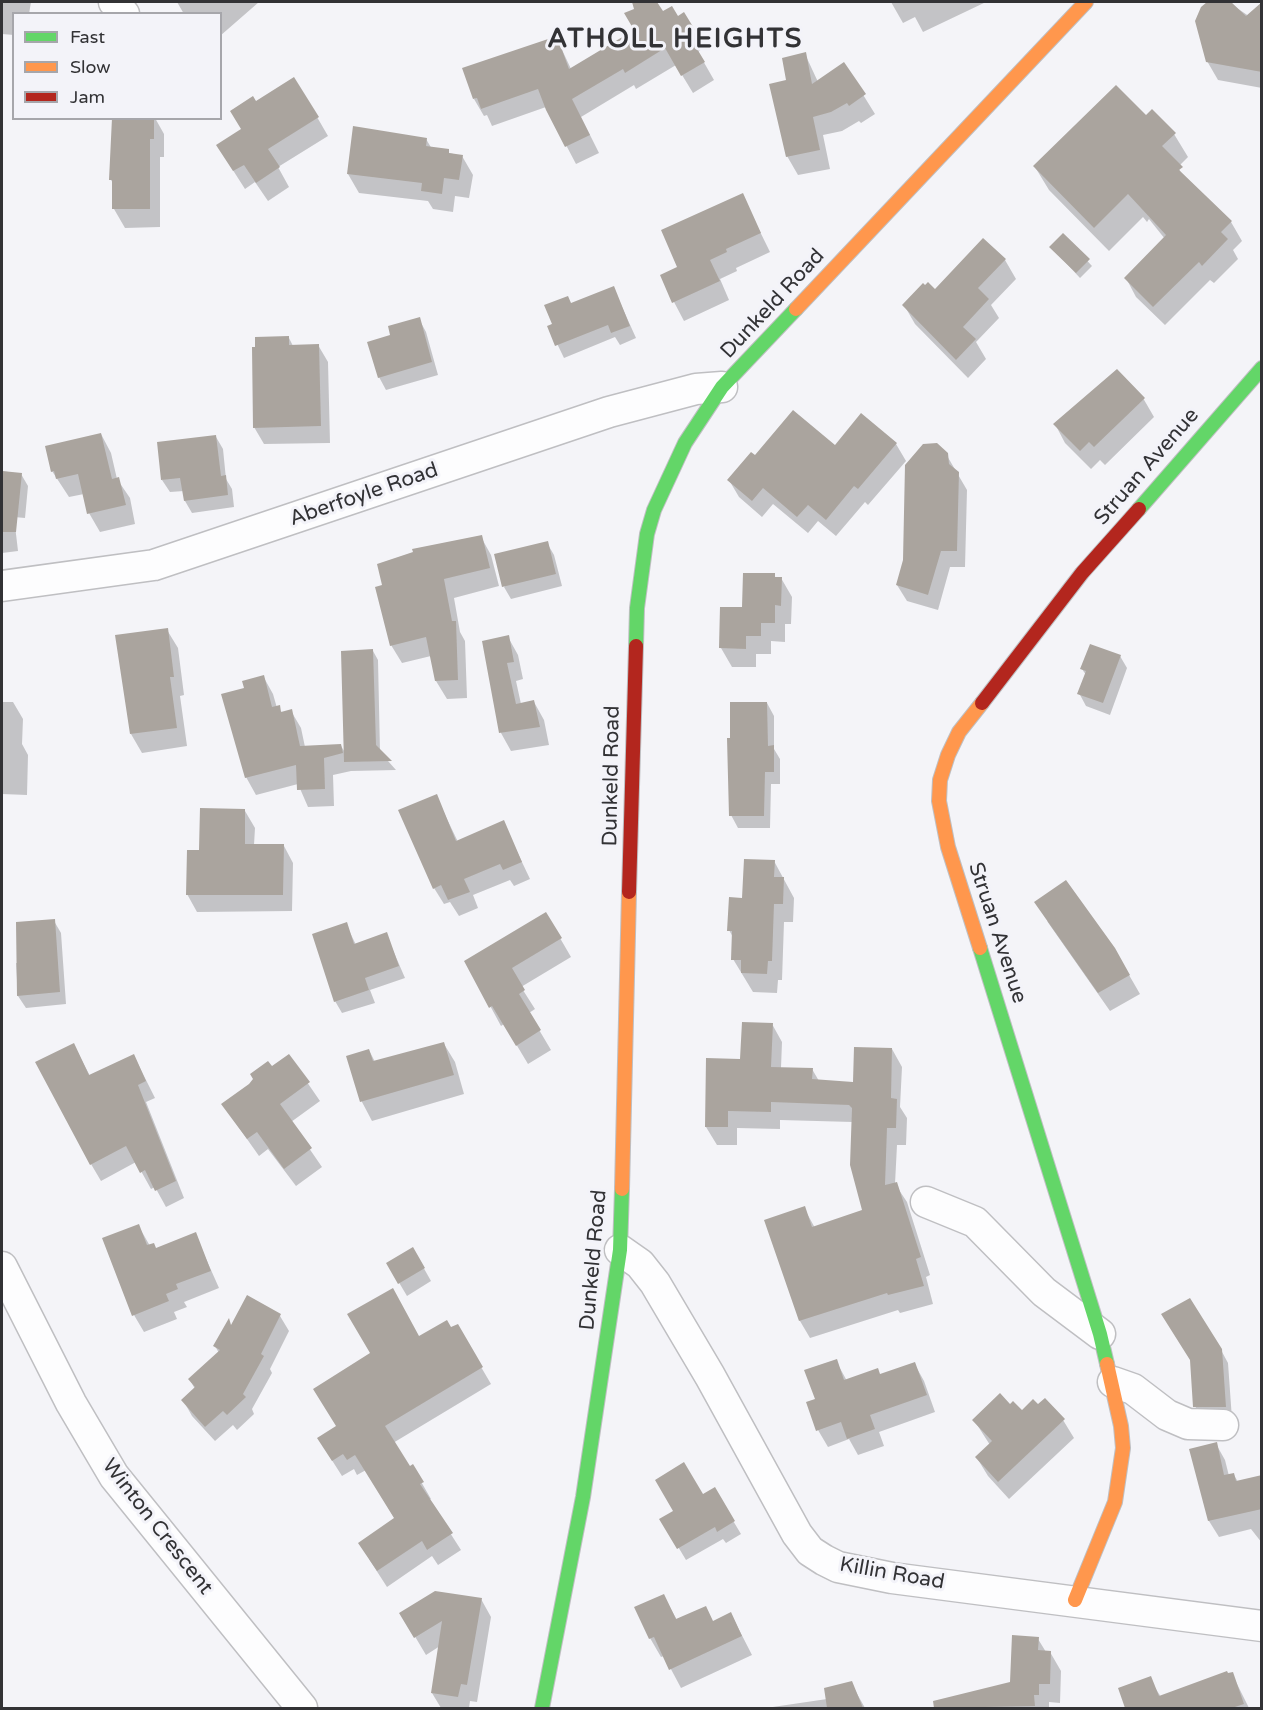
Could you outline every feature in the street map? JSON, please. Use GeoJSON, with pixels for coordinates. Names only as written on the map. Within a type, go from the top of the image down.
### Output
{"type":"FeatureCollection","features":[{"type":"Feature","properties":{"kind":"main road","name":"Dunkeld Road"},"geometry":{"type":"LineString","coordinates":[[542,1708],[583,1497],[620,1250],[637,608],[647,534],[654,510],[685,443],[722,387],[1086,2]]}},
{"type":"Feature","properties":{"kind":"main road","name":"Struan Avenue"},"geometry":{"type":"LineString","coordinates":[[1075,1600],[1115,1502],[1121,1474],[1121,1425],[1113,1382],[1100,1334],[948,847],[939,801],[940,780],[948,754],[959,732],[1082,573],[1262,368]]}},
{"type":"Feature","properties":{"kind":"street","name":"Aberfoyle Road"},"geometry":{"type":"LineString","coordinates":[[2,586],[154,565],[609,412],[696,389],[722,387]]}},
{"type":"Feature","properties":{"kind":"street"},"geometry":{"type":"LineString","coordinates":[[926,1202],[975,1222],[1044,1292],[1100,1334]]}},
{"type":"Feature","properties":{"kind":"street","name":"Killin Road"},"geometry":{"type":"LineString","coordinates":[[620,1250],[640,1264],[668,1303],[797,1534],[810,1551],[838,1567],[870,1574],[1262,1626]]}},
{"type":"Feature","properties":{"kind":"street","name":"Winton Crescent"},"geometry":{"type":"LineString","coordinates":[[2,1267],[71,1403],[114,1476],[302,1708]]}},
{"type":"Feature","properties":{"kind":"street"},"geometry":{"type":"LineString","coordinates":[[1113,1382],[1133,1389],[1167,1415],[1188,1424],[1223,1425]]}},
{"type":"Feature","properties":{"kind":"building"},"geometry":{"type":"Polygon","coordinates":[[[632,2],[657,2],[663,11],[672,6],[678,16],[684,12],[695,30],[688,34],[705,62],[681,76],[665,48],[625,73],[623,69],[572,99],[590,135],[565,147],[538,89],[481,109],[477,98],[473,99],[462,68],[557,36],[569,69],[634,30],[624,13],[634,9],[632,2]]]}},
{"type":"Feature","properties":{"kind":"building"},"geometry":{"type":"Polygon","coordinates":[[[1207,2],[1231,2],[1246,16],[1262,2],[1262,72],[1206,62],[1195,21],[1201,7],[1207,2]]]}},
{"type":"Feature","properties":{"kind":"building"},"geometry":{"type":"Polygon","coordinates":[[[806,52],[812,84],[844,62],[866,94],[849,106],[847,103],[831,112],[813,117],[820,150],[786,157],[769,84],[786,80],[782,58],[806,52]]]}},
{"type":"Feature","properties":{"kind":"building"},"geometry":{"type":"Polygon","coordinates":[[[294,77],[319,117],[268,149],[280,167],[256,183],[244,165],[233,171],[216,145],[241,129],[230,111],[253,96],[256,101],[294,77]]]}},
{"type":"Feature","properties":{"kind":"building"},"geometry":{"type":"Polygon","coordinates":[[[1116,85],[1146,115],[1152,109],[1176,133],[1162,146],[1183,167],[1179,170],[1232,221],[1221,232],[1228,239],[1202,266],[1199,262],[1153,307],[1124,278],[1166,235],[1128,194],[1094,228],[1033,166],[1116,85]]]}},
{"type":"Feature","properties":{"kind":"building"},"geometry":{"type":"Polygon","coordinates":[[[112,120],[154,120],[154,139],[150,139],[150,209],[112,209],[112,180],[109,180],[112,120]]]}},
{"type":"Feature","properties":{"kind":"building"},"geometry":{"type":"Polygon","coordinates":[[[353,126],[427,138],[426,146],[449,149],[449,153],[463,155],[459,180],[444,178],[442,194],[421,191],[422,183],[347,174],[353,126]]]}},
{"type":"Feature","properties":{"kind":"building"},"geometry":{"type":"Polygon","coordinates":[[[743,193],[761,233],[726,249],[727,252],[710,260],[720,281],[672,303],[660,275],[677,267],[661,230],[743,193]]]}},
{"type":"Feature","properties":{"kind":"building"},"geometry":{"type":"Polygon","coordinates":[[[1063,233],[1090,259],[1076,273],[1049,247],[1063,233]]]}},
{"type":"Feature","properties":{"kind":"building"},"geometry":{"type":"Polygon","coordinates":[[[983,238],[1006,259],[978,288],[989,299],[963,327],[976,339],[956,360],[902,305],[923,283],[925,285],[928,282],[935,289],[983,238]]]}},
{"type":"Feature","properties":{"kind":"building"},"geometry":{"type":"Polygon","coordinates":[[[614,286],[630,326],[611,333],[608,325],[555,346],[547,326],[552,324],[544,305],[568,296],[571,303],[614,286]]]}},
{"type":"Feature","properties":{"kind":"building"},"geometry":{"type":"Polygon","coordinates":[[[420,317],[432,362],[378,378],[367,342],[390,335],[388,326],[420,317]]]}},
{"type":"Feature","properties":{"kind":"building"},"geometry":{"type":"Polygon","coordinates":[[[289,336],[289,345],[319,344],[321,426],[253,428],[252,347],[255,347],[255,337],[289,336]]]}},
{"type":"Feature","properties":{"kind":"building"},"geometry":{"type":"Polygon","coordinates":[[[1117,369],[1145,398],[1094,447],[1089,442],[1080,451],[1053,424],[1117,369]]]}},
{"type":"Feature","properties":{"kind":"building"},"geometry":{"type":"Polygon","coordinates":[[[793,410],[835,445],[861,413],[897,443],[858,489],[854,486],[826,520],[808,505],[797,517],[763,488],[752,501],[727,480],[751,452],[755,455],[793,410]]]}},
{"type":"Feature","properties":{"kind":"building"},"geometry":{"type":"Polygon","coordinates":[[[101,433],[112,479],[119,477],[126,505],[87,514],[78,474],[56,479],[54,471],[51,472],[45,446],[101,433]]]}},
{"type":"Feature","properties":{"kind":"building"},"geometry":{"type":"Polygon","coordinates":[[[216,435],[221,476],[226,475],[228,495],[184,501],[180,478],[161,480],[157,442],[216,435]]]}},
{"type":"Feature","properties":{"kind":"building"},"geometry":{"type":"Polygon","coordinates":[[[937,443],[948,453],[949,464],[959,472],[957,551],[941,551],[928,595],[896,585],[903,560],[905,465],[923,444],[937,443]]]}},
{"type":"Feature","properties":{"kind":"building"},"geometry":{"type":"Polygon","coordinates":[[[2,471],[22,473],[16,532],[2,532],[2,471]]]}},
{"type":"Feature","properties":{"kind":"building"},"geometry":{"type":"Polygon","coordinates":[[[482,535],[490,568],[444,579],[452,621],[456,621],[458,680],[435,681],[426,637],[390,646],[375,587],[382,585],[377,564],[413,552],[412,549],[482,535]]]}},
{"type":"Feature","properties":{"kind":"building"},"geometry":{"type":"Polygon","coordinates":[[[548,541],[556,574],[502,587],[494,554],[548,541]]]}},
{"type":"Feature","properties":{"kind":"building"},"geometry":{"type":"Polygon","coordinates":[[[743,573],[775,573],[775,577],[782,577],[781,606],[775,605],[775,623],[761,623],[761,636],[746,636],[746,649],[719,648],[720,607],[742,607],[743,573]]]}},
{"type":"Feature","properties":{"kind":"building"},"geometry":{"type":"Polygon","coordinates":[[[168,628],[174,677],[170,677],[177,728],[130,734],[115,635],[168,628]]]}},
{"type":"Feature","properties":{"kind":"building"},"geometry":{"type":"Polygon","coordinates":[[[509,635],[514,662],[507,663],[516,704],[534,700],[540,727],[499,733],[482,641],[509,635]]]}},
{"type":"Feature","properties":{"kind":"building"},"geometry":{"type":"Polygon","coordinates":[[[1090,644],[1121,655],[1103,703],[1077,694],[1086,671],[1080,669],[1090,644]]]}},
{"type":"Feature","properties":{"kind":"building"},"geometry":{"type":"Polygon","coordinates":[[[373,649],[376,745],[392,761],[344,762],[341,651],[373,649]]]}},
{"type":"Feature","properties":{"kind":"building"},"geometry":{"type":"Polygon","coordinates":[[[264,675],[272,707],[280,705],[281,712],[292,709],[300,746],[341,744],[343,753],[324,758],[325,789],[297,790],[296,765],[245,778],[221,694],[244,688],[242,681],[264,675]]]}},
{"type":"Feature","properties":{"kind":"building"},"geometry":{"type":"Polygon","coordinates":[[[730,702],[767,702],[768,746],[774,745],[774,772],[765,772],[764,816],[729,816],[727,738],[730,738],[730,702]]]}},
{"type":"Feature","properties":{"kind":"building"},"geometry":{"type":"Polygon","coordinates":[[[437,794],[456,841],[504,820],[522,862],[503,870],[500,864],[464,879],[470,892],[448,900],[441,885],[433,889],[398,810],[437,794]]]}},
{"type":"Feature","properties":{"kind":"building"},"geometry":{"type":"Polygon","coordinates":[[[200,808],[245,809],[245,844],[284,844],[283,895],[186,895],[187,850],[199,850],[200,808]]]}},
{"type":"Feature","properties":{"kind":"building"},"geometry":{"type":"Polygon","coordinates":[[[744,859],[775,860],[774,877],[784,877],[783,904],[774,904],[772,961],[768,961],[767,974],[741,973],[741,960],[731,960],[732,931],[727,931],[729,897],[742,898],[744,859]]]}},
{"type":"Feature","properties":{"kind":"building"},"geometry":{"type":"Polygon","coordinates":[[[1066,880],[1115,948],[1130,975],[1098,993],[1034,902],[1066,880]]]}},
{"type":"Feature","properties":{"kind":"building"},"geometry":{"type":"Polygon","coordinates":[[[546,912],[562,938],[512,968],[525,990],[519,994],[541,1030],[516,1046],[492,1006],[489,1008],[464,961],[546,912]]]}},
{"type":"Feature","properties":{"kind":"building"},"geometry":{"type":"Polygon","coordinates":[[[55,919],[60,992],[17,996],[16,922],[55,919]]]}},
{"type":"Feature","properties":{"kind":"building"},"geometry":{"type":"Polygon","coordinates":[[[347,922],[354,944],[387,932],[399,966],[365,978],[369,990],[334,1002],[312,934],[347,922]]]}},
{"type":"Feature","properties":{"kind":"building"},"geometry":{"type":"Polygon","coordinates":[[[742,1022],[773,1023],[771,1067],[813,1068],[812,1079],[853,1082],[854,1047],[892,1048],[891,1098],[897,1099],[896,1128],[887,1128],[885,1185],[897,1182],[921,1257],[916,1259],[924,1286],[888,1295],[887,1293],[799,1321],[764,1220],[805,1206],[812,1227],[862,1210],[850,1165],[852,1108],[849,1105],[771,1102],[771,1112],[728,1111],[728,1127],[705,1127],[706,1058],[740,1059],[742,1022]]]}},
{"type":"Feature","properties":{"kind":"building"},"geometry":{"type":"Polygon","coordinates":[[[444,1042],[454,1075],[360,1102],[346,1056],[369,1049],[373,1061],[444,1042]]]}},
{"type":"Feature","properties":{"kind":"building"},"geometry":{"type":"Polygon","coordinates":[[[74,1043],[89,1075],[134,1054],[146,1081],[138,1085],[176,1181],[155,1191],[145,1170],[140,1173],[126,1146],[90,1165],[35,1062],[74,1043]]]}},
{"type":"Feature","properties":{"kind":"building"},"geometry":{"type":"Polygon","coordinates":[[[289,1054],[310,1082],[280,1104],[312,1148],[284,1169],[257,1132],[247,1139],[221,1104],[249,1084],[253,1079],[250,1074],[268,1061],[272,1066],[289,1054]]]}},
{"type":"Feature","properties":{"kind":"building"},"geometry":{"type":"Polygon","coordinates":[[[139,1224],[147,1245],[154,1243],[156,1248],[196,1232],[211,1271],[176,1284],[178,1289],[166,1294],[169,1301],[132,1316],[102,1238],[139,1224]]]}},
{"type":"Feature","properties":{"kind":"building"},"geometry":{"type":"Polygon","coordinates":[[[413,1247],[425,1268],[398,1284],[386,1263],[413,1247]]]}},
{"type":"Feature","properties":{"kind":"building"},"geometry":{"type":"Polygon","coordinates":[[[393,1288],[419,1336],[447,1320],[451,1327],[458,1324],[483,1367],[385,1426],[410,1466],[413,1464],[424,1482],[420,1484],[453,1533],[427,1550],[422,1541],[377,1571],[358,1543],[394,1518],[355,1455],[347,1460],[343,1454],[332,1461],[317,1438],[336,1426],[313,1389],[370,1353],[347,1314],[393,1288]]]}},
{"type":"Feature","properties":{"kind":"building"},"geometry":{"type":"Polygon","coordinates":[[[247,1295],[281,1314],[261,1354],[264,1356],[243,1394],[246,1397],[227,1415],[223,1411],[205,1427],[181,1400],[195,1387],[188,1379],[220,1350],[213,1346],[229,1318],[231,1325],[247,1295]]]}},
{"type":"Feature","properties":{"kind":"building"},"geometry":{"type":"Polygon","coordinates":[[[1190,1298],[1222,1349],[1226,1407],[1193,1407],[1190,1360],[1161,1314],[1190,1298]]]}},
{"type":"Feature","properties":{"kind":"building"},"geometry":{"type":"Polygon","coordinates":[[[837,1359],[844,1380],[878,1368],[880,1374],[915,1362],[927,1395],[870,1415],[875,1429],[847,1439],[841,1422],[816,1431],[806,1402],[815,1399],[804,1370],[837,1359]]]}},
{"type":"Feature","properties":{"kind":"building"},"geometry":{"type":"Polygon","coordinates":[[[1000,1393],[1010,1404],[1013,1401],[1022,1410],[1033,1399],[1038,1404],[1045,1398],[1065,1419],[998,1482],[975,1457],[992,1441],[972,1420],[1000,1393]]]}},
{"type":"Feature","properties":{"kind":"building"},"geometry":{"type":"Polygon","coordinates":[[[1217,1442],[1224,1475],[1234,1473],[1236,1481],[1262,1475],[1262,1509],[1208,1521],[1189,1449],[1217,1442]]]}},
{"type":"Feature","properties":{"kind":"building"},"geometry":{"type":"Polygon","coordinates":[[[684,1462],[703,1494],[715,1487],[735,1521],[717,1532],[715,1527],[677,1549],[659,1519],[673,1511],[655,1480],[684,1462]]]}},
{"type":"Feature","properties":{"kind":"building"},"geometry":{"type":"Polygon","coordinates":[[[435,1591],[482,1598],[467,1685],[461,1684],[458,1697],[431,1693],[442,1621],[414,1638],[399,1613],[435,1591]]]}},
{"type":"Feature","properties":{"kind":"building"},"geometry":{"type":"Polygon","coordinates":[[[664,1594],[676,1619],[706,1606],[713,1621],[731,1612],[742,1636],[669,1670],[654,1637],[649,1639],[634,1607],[664,1594]]]}},
{"type":"Feature","properties":{"kind":"building"},"geometry":{"type":"Polygon","coordinates":[[[1012,1635],[1039,1637],[1038,1650],[1051,1651],[1050,1684],[1039,1684],[1039,1695],[1034,1695],[1035,1706],[934,1708],[933,1701],[1010,1682],[1012,1635]]]}},
{"type":"Feature","properties":{"kind":"building"},"geometry":{"type":"Polygon","coordinates":[[[1227,1671],[1228,1673],[1233,1672],[1244,1704],[1232,1708],[1125,1708],[1118,1688],[1151,1676],[1159,1696],[1227,1671]]]}},
{"type":"Feature","properties":{"kind":"building"},"geometry":{"type":"Polygon","coordinates":[[[852,1681],[863,1708],[827,1708],[824,1688],[852,1681]]]}},
{"type":"Feature","properties":{"kind":"traffic: fast"},"geometry":{"type":"LineString","coordinates":[[636,646],[637,608],[647,534],[654,510],[685,443],[722,387],[796,309]]}},
{"type":"Feature","properties":{"kind":"traffic: fast"},"geometry":{"type":"LineString","coordinates":[[1139,509],[1262,368]]}},
{"type":"Feature","properties":{"kind":"traffic: fast"},"geometry":{"type":"LineString","coordinates":[[980,948],[1100,1334],[1107,1364]]}},
{"type":"Feature","properties":{"kind":"traffic: fast"},"geometry":{"type":"LineString","coordinates":[[542,1708],[583,1497],[620,1250],[622,1189]]}},
{"type":"Feature","properties":{"kind":"traffic: slow"},"geometry":{"type":"LineString","coordinates":[[796,309],[1086,2]]}},
{"type":"Feature","properties":{"kind":"traffic: slow"},"geometry":{"type":"LineString","coordinates":[[980,948],[948,847],[939,801],[940,780],[948,755],[959,732],[982,703]]}},
{"type":"Feature","properties":{"kind":"traffic: slow"},"geometry":{"type":"LineString","coordinates":[[622,1189],[629,892]]}},
{"type":"Feature","properties":{"kind":"traffic: slow"},"geometry":{"type":"LineString","coordinates":[[1075,1600],[1115,1502],[1123,1448],[1121,1426],[1107,1364]]}},
{"type":"Feature","properties":{"kind":"traffic: jam"},"geometry":{"type":"LineString","coordinates":[[982,703],[1082,573],[1139,509]]}},
{"type":"Feature","properties":{"kind":"traffic: jam"},"geometry":{"type":"LineString","coordinates":[[629,892],[636,646]]}},
{"type":"Feature","properties":{"kind":"district","name":"ATHOLL HEIGHTS"},"geometry":{"type":"Point","coordinates":[675,40]}}]}
